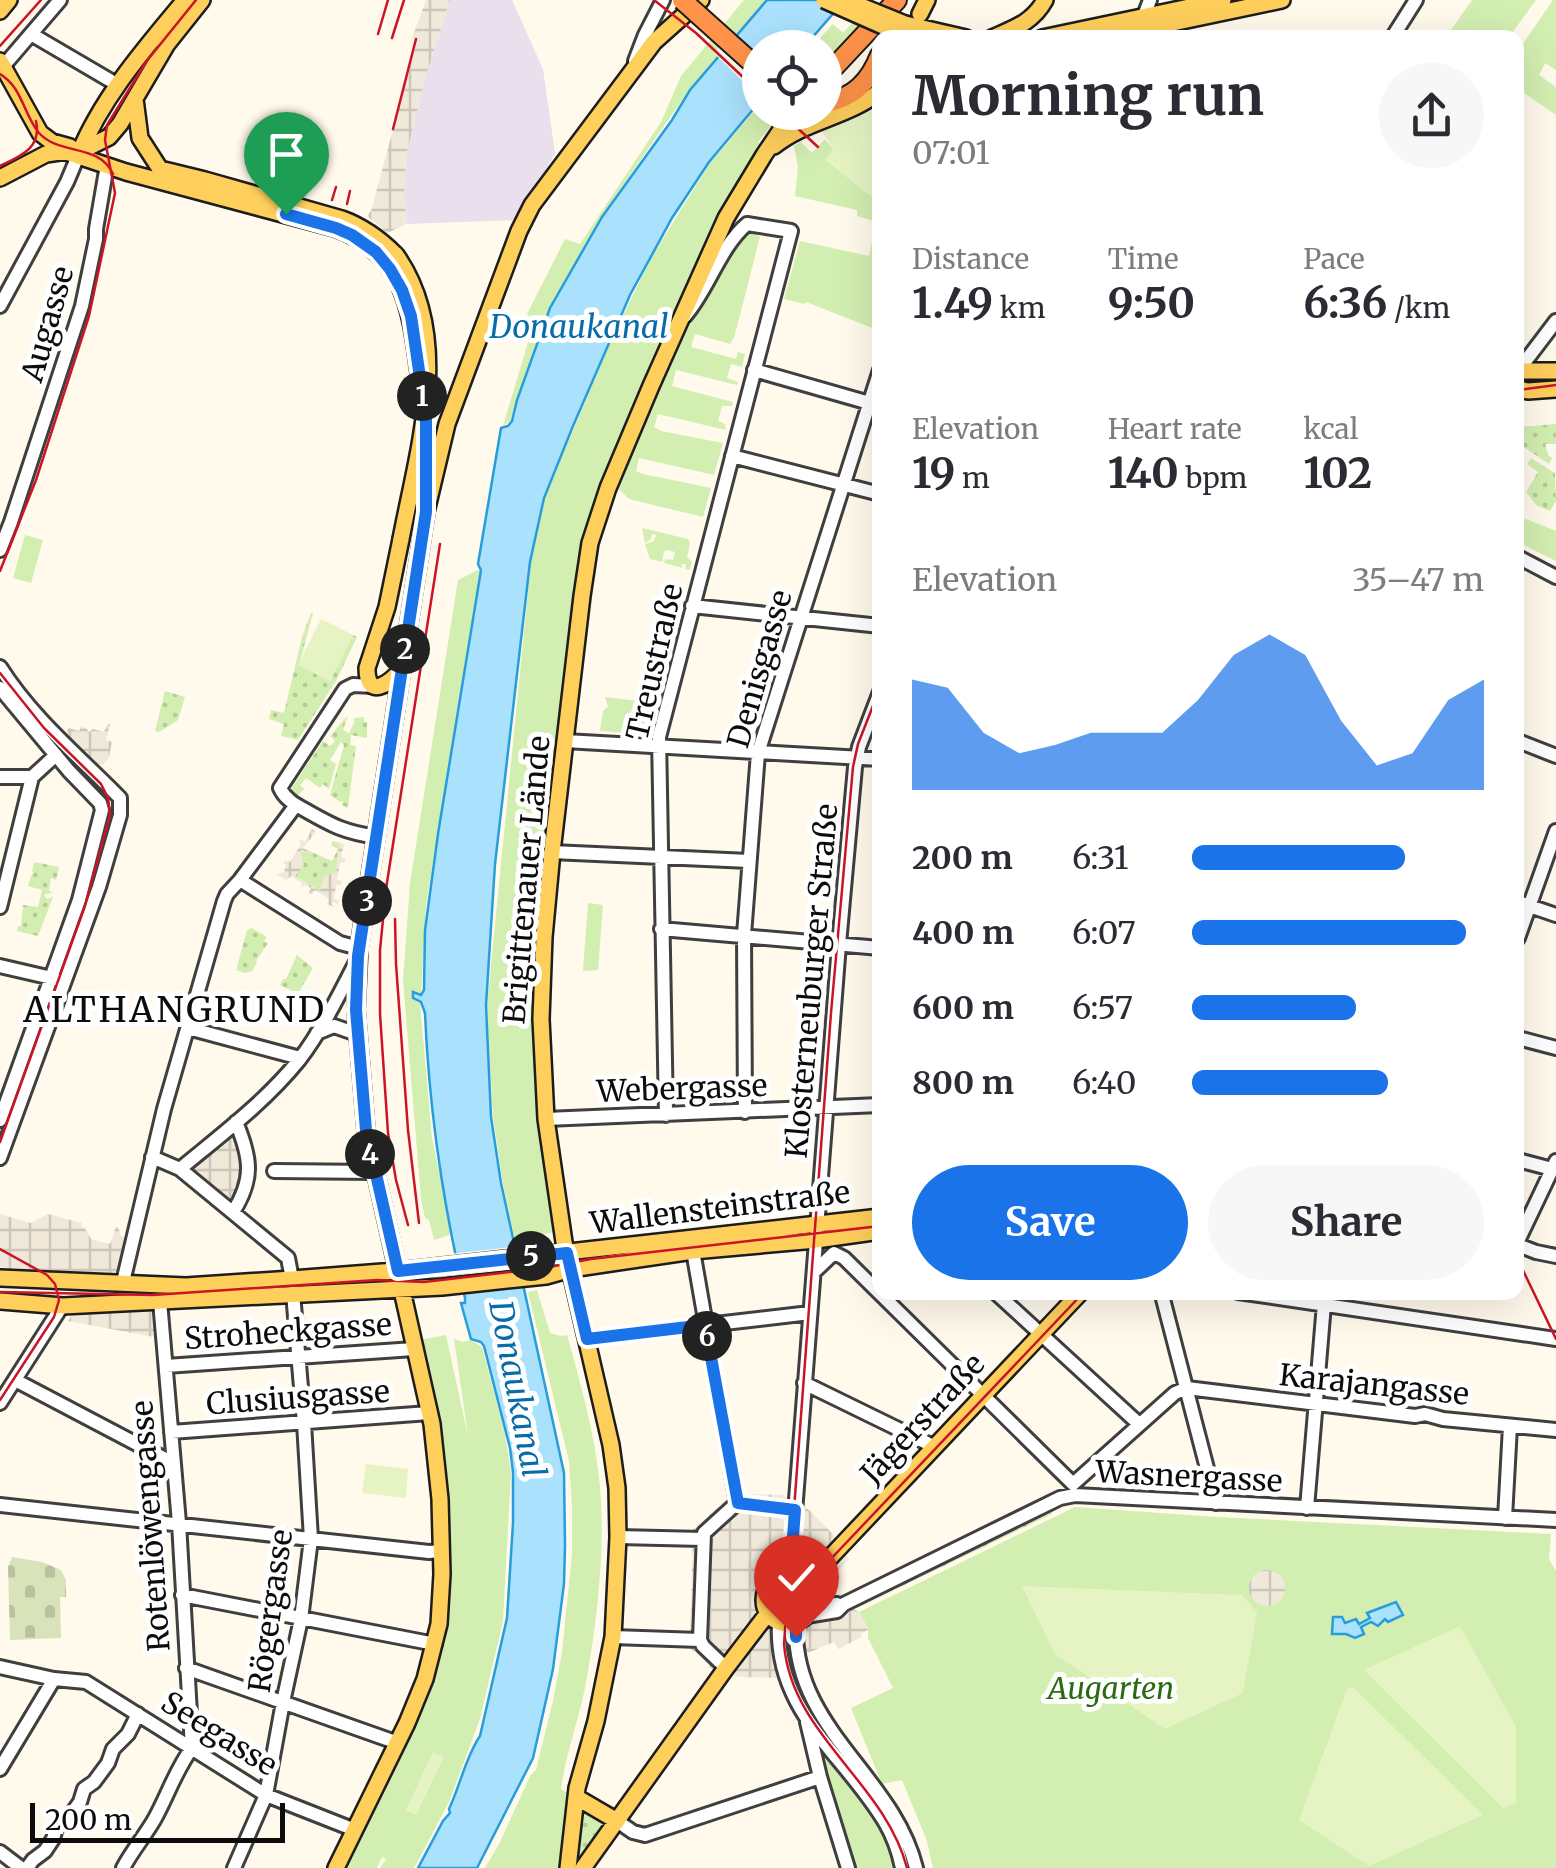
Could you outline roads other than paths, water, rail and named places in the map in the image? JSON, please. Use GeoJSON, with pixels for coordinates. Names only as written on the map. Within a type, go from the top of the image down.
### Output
{"type":"FeatureCollection","features":[{"type":"Feature","properties":{"kind":"highway"},"geometry":{"type":"LineString","coordinates":[[682,0],[742,54]]}},
{"type":"Feature","properties":{"kind":"highway"},"geometry":{"type":"LineString","coordinates":[[899,0],[901,30]]}},
{"type":"Feature","properties":{"kind":"highway"},"geometry":{"type":"LineString","coordinates":[[842,59],[899,0]]}},
{"type":"Feature","properties":{"kind":"highway"},"geometry":{"type":"LineString","coordinates":[[842,97],[853,93],[872,72]]}},
{"type":"Feature","properties":{"kind":"main road"},"geometry":{"type":"LineString","coordinates":[[0,10],[9,0]]}},
{"type":"Feature","properties":{"kind":"main road"},"geometry":{"type":"LineString","coordinates":[[74,152],[118,85],[186,0]]}},
{"type":"Feature","properties":{"kind":"main road"},"geometry":{"type":"LineString","coordinates":[[0,178],[42,156],[92,147],[109,137],[167,44],[202,0]]}},
{"type":"Feature","properties":{"kind":"main road"},"geometry":{"type":"LineString","coordinates":[[336,1868],[422,1688],[435,1644],[441,1603],[438,1480],[429,1413],[366,1130],[356,998],[359,952],[426,512],[447,424],[518,231],[532,205],[632,69],[654,42],[700,0]]}},
{"type":"Feature","properties":{"kind":"main road"},"geometry":{"type":"LineString","coordinates":[[824,0],[894,30]]}},
{"type":"Feature","properties":{"kind":"main road"},"geometry":{"type":"LineString","coordinates":[[848,0],[896,30]]}},
{"type":"Feature","properties":{"kind":"main road"},"geometry":{"type":"LineString","coordinates":[[1010,30],[1027,22],[1045,0]]}},
{"type":"Feature","properties":{"kind":"main road"},"geometry":{"type":"LineString","coordinates":[[1139,28],[1223,0]]}},
{"type":"Feature","properties":{"kind":"main road"},"geometry":{"type":"LineString","coordinates":[[1111,30],[1282,0]]}},
{"type":"Feature","properties":{"kind":"main road"},"geometry":{"type":"LineString","coordinates":[[1,66],[42,135],[74,152],[114,168],[158,175],[363,228],[396,255],[420,303],[427,362],[423,420],[401,539],[367,676],[374,686],[381,687],[402,670]]}},
{"type":"Feature","properties":{"kind":"main road"},"geometry":{"type":"LineString","coordinates":[[764,155],[797,130],[872,97]]}},
{"type":"Feature","properties":{"kind":"main road"},"geometry":{"type":"LineString","coordinates":[[134,99],[140,138],[158,175]]}},
{"type":"Feature","properties":{"kind":"main road"},"geometry":{"type":"LineString","coordinates":[[17,169],[35,142],[35,124]]}},
{"type":"Feature","properties":{"kind":"main road","name":"Brigittenauer Lände"},"geometry":{"type":"LineString","coordinates":[[568,1868],[576,1797],[614,1637],[618,1537],[614,1456],[569,1261],[546,1119],[541,1019],[544,937],[565,741],[590,544],[608,488],[726,218],[781,130]]}},
{"type":"Feature","properties":{"kind":"main road"},"geometry":{"type":"LineString","coordinates":[[325,219],[376,252],[396,278],[408,304],[426,418],[426,512]]}},
{"type":"Feature","properties":{"kind":"main road"},"geometry":{"type":"LineString","coordinates":[[1524,374],[1556,371]]}},
{"type":"Feature","properties":{"kind":"main road"},"geometry":{"type":"LineString","coordinates":[[1524,390],[1556,389]]}},
{"type":"Feature","properties":{"kind":"main road","name":"Wallensteinstraße"},"geometry":{"type":"LineString","coordinates":[[817,1232],[872,1219]]}},
{"type":"Feature","properties":{"kind":"main road","name":"Wallensteinstraße"},"geometry":{"type":"LineString","coordinates":[[569,1261],[817,1232],[872,1231]]}},
{"type":"Feature","properties":{"kind":"main road"},"geometry":{"type":"LineString","coordinates":[[0,1301],[62,1306],[160,1301],[540,1255],[569,1261]]}},
{"type":"Feature","properties":{"kind":"main road"},"geometry":{"type":"LineString","coordinates":[[0,1278],[186,1286],[442,1287],[546,1276],[569,1261]]}},
{"type":"Feature","properties":{"kind":"main road"},"geometry":{"type":"LineString","coordinates":[[60,1280],[62,1306]]}},
{"type":"Feature","properties":{"kind":"main road"},"geometry":{"type":"LineString","coordinates":[[96,1304],[112,1298],[123,1282]]}},
{"type":"Feature","properties":{"kind":"main road","name":"Jägerstraße"},"geometry":{"type":"LineString","coordinates":[[802,1586],[1075,1300]]}},
{"type":"Feature","properties":{"kind":"main road"},"geometry":{"type":"LineString","coordinates":[[583,1868],[726,1668],[787,1618],[810,1608],[802,1586],[780,1578],[769,1586],[764,1599],[787,1618]]}},
{"type":"Feature","properties":{"kind":"main road"},"geometry":{"type":"LineString","coordinates":[[576,1797],[617,1821]]}},
{"type":"Feature","properties":{"kind":"street"},"geometry":{"type":"LineString","coordinates":[[1,66],[60,0]]}},
{"type":"Feature","properties":{"kind":"street"},"geometry":{"type":"LineString","coordinates":[[632,69],[663,0]]}},
{"type":"Feature","properties":{"kind":"street"},"geometry":{"type":"LineString","coordinates":[[1139,28],[1150,0]]}},
{"type":"Feature","properties":{"kind":"street"},"geometry":{"type":"LineString","coordinates":[[1397,30],[1416,0]]}},
{"type":"Feature","properties":{"kind":"street"},"geometry":{"type":"LineString","coordinates":[[32,34],[118,85]]}},
{"type":"Feature","properties":{"kind":"street"},"geometry":{"type":"LineString","coordinates":[[0,306],[67,182],[74,152]]}},
{"type":"Feature","properties":{"kind":"street","name":"Augasse"},"geometry":{"type":"LineString","coordinates":[[0,550],[82,306],[96,229],[114,168]]}},
{"type":"Feature","properties":{"kind":"street","name":"Treustraße"},"geometry":{"type":"LineString","coordinates":[[666,1115],[659,737],[791,231],[746,224],[681,321]]}},
{"type":"Feature","properties":{"kind":"street"},"geometry":{"type":"LineString","coordinates":[[1524,365],[1556,320]]}},
{"type":"Feature","properties":{"kind":"street"},"geometry":{"type":"LineString","coordinates":[[754,370],[872,403]]}},
{"type":"Feature","properties":{"kind":"street","name":"Denisgasse"},"geometry":{"type":"LineString","coordinates":[[745,1112],[744,935],[758,752],[844,484],[872,412]]}},
{"type":"Feature","properties":{"kind":"street"},"geometry":{"type":"LineString","coordinates":[[732,456],[872,492]]}},
{"type":"Feature","properties":{"kind":"street"},"geometry":{"type":"LineString","coordinates":[[1524,560],[1556,577]]}},
{"type":"Feature","properties":{"kind":"street"},"geometry":{"type":"LineString","coordinates":[[692,606],[872,625]]}},
{"type":"Feature","properties":{"kind":"street"},"geometry":{"type":"LineString","coordinates":[[0,666],[41,720],[120,798],[120,815],[106,868],[0,1120]]}},
{"type":"Feature","properties":{"kind":"street"},"geometry":{"type":"LineString","coordinates":[[374,686],[353,685],[346,689],[280,788],[296,805],[338,829],[377,837]]}},
{"type":"Feature","properties":{"kind":"street"},"geometry":{"type":"LineString","coordinates":[[0,688],[102,810],[57,979]]}},
{"type":"Feature","properties":{"kind":"street","name":"Klosterneuburger Straße"},"geometry":{"type":"LineString","coordinates":[[802,1586],[795,1510],[839,944],[856,758],[872,714]]}},
{"type":"Feature","properties":{"kind":"street"},"geometry":{"type":"LineString","coordinates":[[565,741],[872,759]]}},
{"type":"Feature","properties":{"kind":"street"},"geometry":{"type":"LineString","coordinates":[[1524,743],[1556,756]]}},
{"type":"Feature","properties":{"kind":"street"},"geometry":{"type":"LineString","coordinates":[[0,907],[32,776],[56,756]]}},
{"type":"Feature","properties":{"kind":"street"},"geometry":{"type":"LineString","coordinates":[[0,776],[32,776]]}},
{"type":"Feature","properties":{"kind":"street"},"geometry":{"type":"LineString","coordinates":[[123,1282],[152,1157],[224,901],[296,805]]}},
{"type":"Feature","properties":{"kind":"street"},"geometry":{"type":"LineString","coordinates":[[1524,902],[1556,831]]}},
{"type":"Feature","properties":{"kind":"street"},"geometry":{"type":"LineString","coordinates":[[552,852],[749,860]]}},
{"type":"Feature","properties":{"kind":"street"},"geometry":{"type":"LineString","coordinates":[[180,1169],[270,1092],[300,1058],[359,952],[240,880]]}},
{"type":"Feature","properties":{"kind":"street"},"geometry":{"type":"LineString","coordinates":[[1524,904],[1556,915]]}},
{"type":"Feature","properties":{"kind":"street"},"geometry":{"type":"LineString","coordinates":[[661,929],[872,947]]}},
{"type":"Feature","properties":{"kind":"street"},"geometry":{"type":"LineString","coordinates":[[0,966],[57,979]]}},
{"type":"Feature","properties":{"kind":"street"},"geometry":{"type":"LineString","coordinates":[[317,1033],[334,1026],[357,1034]]}},
{"type":"Feature","properties":{"kind":"street"},"geometry":{"type":"LineString","coordinates":[[188,1028],[300,1058]]}},
{"type":"Feature","properties":{"kind":"street"},"geometry":{"type":"LineString","coordinates":[[1524,1040],[1556,1048]]}},
{"type":"Feature","properties":{"kind":"street"},"geometry":{"type":"LineString","coordinates":[[0,1158],[11,1093]]}},
{"type":"Feature","properties":{"kind":"street","name":"Webergasse"},"geometry":{"type":"LineString","coordinates":[[546,1119],[872,1105]]}},
{"type":"Feature","properties":{"kind":"street"},"geometry":{"type":"LineString","coordinates":[[233,1212],[249,1171],[236,1122]]}},
{"type":"Feature","properties":{"kind":"street"},"geometry":{"type":"LineString","coordinates":[[152,1157],[180,1169],[288,1258],[292,1286]]}},
{"type":"Feature","properties":{"kind":"street"},"geometry":{"type":"LineString","coordinates":[[1524,1161],[1554,1165],[1524,1230]]}},
{"type":"Feature","properties":{"kind":"street"},"geometry":{"type":"LineString","coordinates":[[274,1171],[375,1172]]}},
{"type":"Feature","properties":{"kind":"street"},"geometry":{"type":"LineString","coordinates":[[692,1245],[738,1503]]}},
{"type":"Feature","properties":{"kind":"street"},"geometry":{"type":"LineString","coordinates":[[1524,1246],[1556,1256]]}},
{"type":"Feature","properties":{"kind":"street"},"geometry":{"type":"LineString","coordinates":[[1524,1253],[1536,1252]]}},
{"type":"Feature","properties":{"kind":"street"},"geometry":{"type":"LineString","coordinates":[[814,1272],[834,1253],[872,1286]]}},
{"type":"Feature","properties":{"kind":"street","name":"Rögergasse"},"geometry":{"type":"LineString","coordinates":[[234,1868],[266,1795],[301,1619],[311,1538],[292,1286]]}},
{"type":"Feature","properties":{"kind":"street"},"geometry":{"type":"LineString","coordinates":[[887,1300],[1074,1484],[1174,1392],[1188,1388]]}},
{"type":"Feature","properties":{"kind":"street"},"geometry":{"type":"LineString","coordinates":[[1004,1300],[1139,1424]]}},
{"type":"Feature","properties":{"kind":"street"},"geometry":{"type":"LineString","coordinates":[[1163,1300],[1216,1503]]}},
{"type":"Feature","properties":{"kind":"street"},"geometry":{"type":"LineString","coordinates":[[1306,1508],[1324,1300]]}},
{"type":"Feature","properties":{"kind":"street"},"geometry":{"type":"LineString","coordinates":[[1330,1300],[1556,1339]]}},
{"type":"Feature","properties":{"kind":"street","name":"Rotenlöwengasse"},"geometry":{"type":"LineString","coordinates":[[160,1301],[179,1524],[192,1748]]}},
{"type":"Feature","properties":{"kind":"street"},"geometry":{"type":"LineString","coordinates":[[0,1403],[62,1306]]}},
{"type":"Feature","properties":{"kind":"street"},"geometry":{"type":"LineString","coordinates":[[587,1339],[810,1313]]}},
{"type":"Feature","properties":{"kind":"street","name":"Stroheckgasse"},"geometry":{"type":"LineString","coordinates":[[166,1366],[414,1349]]}},
{"type":"Feature","properties":{"kind":"street"},"geometry":{"type":"LineString","coordinates":[[15,1380],[173,1463]]}},
{"type":"Feature","properties":{"kind":"street"},"geometry":{"type":"LineString","coordinates":[[804,1383],[935,1447]]}},
{"type":"Feature","properties":{"kind":"street","name":"Karajangasse"},"geometry":{"type":"LineString","coordinates":[[1188,1388],[1556,1430]]}},
{"type":"Feature","properties":{"kind":"street","name":"Clusiusgasse"},"geometry":{"type":"LineString","coordinates":[[171,1432],[429,1413]]}},
{"type":"Feature","properties":{"kind":"street"},"geometry":{"type":"LineString","coordinates":[[1505,1518],[1510,1426]]}},
{"type":"Feature","properties":{"kind":"street","name":"Wasnergasse"},"geometry":{"type":"LineString","coordinates":[[787,1618],[838,1611],[844,1604],[1060,1498],[1075,1496],[1556,1520]]}},
{"type":"Feature","properties":{"kind":"street"},"geometry":{"type":"LineString","coordinates":[[726,1668],[700,1640],[704,1533],[738,1503],[795,1510]]}},
{"type":"Feature","properties":{"kind":"street"},"geometry":{"type":"LineString","coordinates":[[0,1504],[442,1551]]}},
{"type":"Feature","properties":{"kind":"street"},"geometry":{"type":"LineString","coordinates":[[618,1537],[703,1540]]}},
{"type":"Feature","properties":{"kind":"street"},"geometry":{"type":"LineString","coordinates":[[802,1586],[822,1605],[844,1604]]}},
{"type":"Feature","properties":{"kind":"street"},"geometry":{"type":"LineString","coordinates":[[182,1595],[435,1644]]}},
{"type":"Feature","properties":{"kind":"street"},"geometry":{"type":"LineString","coordinates":[[787,1618],[781,1658],[794,1695],[807,1720],[887,1825],[902,1868]]}},
{"type":"Feature","properties":{"kind":"street"},"geometry":{"type":"LineString","coordinates":[[787,1618],[811,1697],[837,1739],[890,1806],[904,1830],[916,1868]]}},
{"type":"Feature","properties":{"kind":"street"},"geometry":{"type":"LineString","coordinates":[[614,1637],[700,1640]]}},
{"type":"Feature","properties":{"kind":"street","name":"Seegasse"},"geometry":{"type":"LineString","coordinates":[[0,1668],[86,1682],[266,1795],[355,1830]]}},
{"type":"Feature","properties":{"kind":"street"},"geometry":{"type":"LineString","coordinates":[[186,1668],[398,1743]]}},
{"type":"Feature","properties":{"kind":"street"},"geometry":{"type":"LineString","coordinates":[[0,1770],[54,1678]]}},
{"type":"Feature","properties":{"kind":"street"},"geometry":{"type":"LineString","coordinates":[[0,1852],[24,1868],[45,1851],[56,1828],[68,1819],[84,1789],[108,1762],[138,1714]]}},
{"type":"Feature","properties":{"kind":"street"},"geometry":{"type":"LineString","coordinates":[[807,1720],[808,1735],[848,1868]]}},
{"type":"Feature","properties":{"kind":"street"},"geometry":{"type":"LineString","coordinates":[[123,1868],[151,1826],[192,1748]]}},
{"type":"Feature","properties":{"kind":"street"},"geometry":{"type":"LineString","coordinates":[[617,1821],[645,1835],[820,1777]]}},
{"type":"Feature","properties":{"kind":"water","name":"Donaukanal"},"geometry":{"type":"Polygon","coordinates":[[[767,0],[845,0],[819,30],[742,30],[742,123],[709,162],[672,218],[630,295],[544,498],[530,562],[495,864],[486,1005],[491,1117],[501,1183],[564,1473],[564,1584],[553,1669],[533,1758],[477,1868],[418,1868],[450,1813],[480,1736],[507,1618],[513,1523],[510,1448],[484,1346],[471,1339],[461,1303],[465,1303],[465,1298],[434,1121],[425,1013],[421,1002],[413,998],[413,992],[421,995],[424,990],[425,930],[481,570],[478,564],[501,428],[512,421],[550,308],[602,217],[690,90],[767,0]]]}},
{"type":"Feature","properties":{"kind":"water"},"geometry":{"type":"Polygon","coordinates":[[[1396,1602],[1403,1615],[1388,1622],[1385,1619],[1378,1626],[1371,1622],[1361,1627],[1364,1634],[1355,1638],[1332,1634],[1333,1617],[1342,1617],[1345,1623],[1356,1619],[1359,1624],[1370,1618],[1367,1613],[1396,1602]]]}},
{"type":"Feature","properties":{"kind":"tram line"},"geometry":{"type":"LineString","coordinates":[[0,571],[36,480],[89,316],[115,193],[105,140],[107,125],[146,62],[196,0]]}},
{"type":"Feature","properties":{"kind":"tram line"},"geometry":{"type":"LineString","coordinates":[[0,74],[14,86],[39,133],[57,145],[89,153],[107,164],[113,174]]}},
{"type":"Feature","properties":{"kind":"tram line"},"geometry":{"type":"LineString","coordinates":[[0,166],[33,144],[36,121]]}},
{"type":"Feature","properties":{"kind":"tram line"},"geometry":{"type":"LineString","coordinates":[[1524,389],[1556,385]]}},
{"type":"Feature","properties":{"kind":"tram line"},"geometry":{"type":"LineString","coordinates":[[0,673],[44,728],[101,784],[110,815],[85,906],[0,1142]]}},
{"type":"Feature","properties":{"kind":"tram line"},"geometry":{"type":"LineString","coordinates":[[872,708],[853,767],[784,1644],[790,1676],[803,1705],[879,1810],[896,1837],[907,1868]]}},
{"type":"Feature","properties":{"kind":"tram line"},"geometry":{"type":"LineString","coordinates":[[0,1292],[153,1295],[377,1280],[424,1282],[872,1227]]}},
{"type":"Feature","properties":{"kind":"tram line"},"geometry":{"type":"LineString","coordinates":[[0,1249],[47,1275],[55,1284],[59,1300],[54,1317],[0,1400]]}},
{"type":"Feature","properties":{"kind":"tram line"},"geometry":{"type":"LineString","coordinates":[[1524,1272],[1556,1339]]}},
{"type":"Feature","properties":{"kind":"tram line"},"geometry":{"type":"LineString","coordinates":[[791,1616],[809,1582],[1076,1300]]}},
{"type":"Feature","properties":{"kind":"railway"},"geometry":{"type":"LineString","coordinates":[[0,46],[41,0]]}},
{"type":"Feature","properties":{"kind":"railway"},"geometry":{"type":"LineString","coordinates":[[378,34],[388,0]]}},
{"type":"Feature","properties":{"kind":"railway"},"geometry":{"type":"LineString","coordinates":[[392,38],[404,0]]}},
{"type":"Feature","properties":{"kind":"railway"},"geometry":{"type":"LineString","coordinates":[[654,0],[742,76]]}},
{"type":"Feature","properties":{"kind":"railway"},"geometry":{"type":"LineString","coordinates":[[393,129],[416,39]]}},
{"type":"Feature","properties":{"kind":"railway"},"geometry":{"type":"LineString","coordinates":[[800,130],[818,147]]}},
{"type":"Feature","properties":{"kind":"railway"},"geometry":{"type":"LineString","coordinates":[[332,200],[336,187]]}},
{"type":"Feature","properties":{"kind":"railway"},"geometry":{"type":"LineString","coordinates":[[347,204],[350,191]]}},
{"type":"Feature","properties":{"kind":"railway"},"geometry":{"type":"LineString","coordinates":[[408,1225],[388,1133],[380,950],[440,544]]}},
{"type":"Feature","properties":{"kind":"railway"},"geometry":{"type":"LineString","coordinates":[[395,919],[408,1130],[419,1223]]}},
{"type":"Feature","properties":{"kind":"district","name":"ALTHANGRUND"},"geometry":{"type":"Point","coordinates":[175,1010]}},
{"type":"Feature","properties":{"kind":"park label","name":"Augarten"},"geometry":{"type":"Point","coordinates":[1111,1689]}}]}
